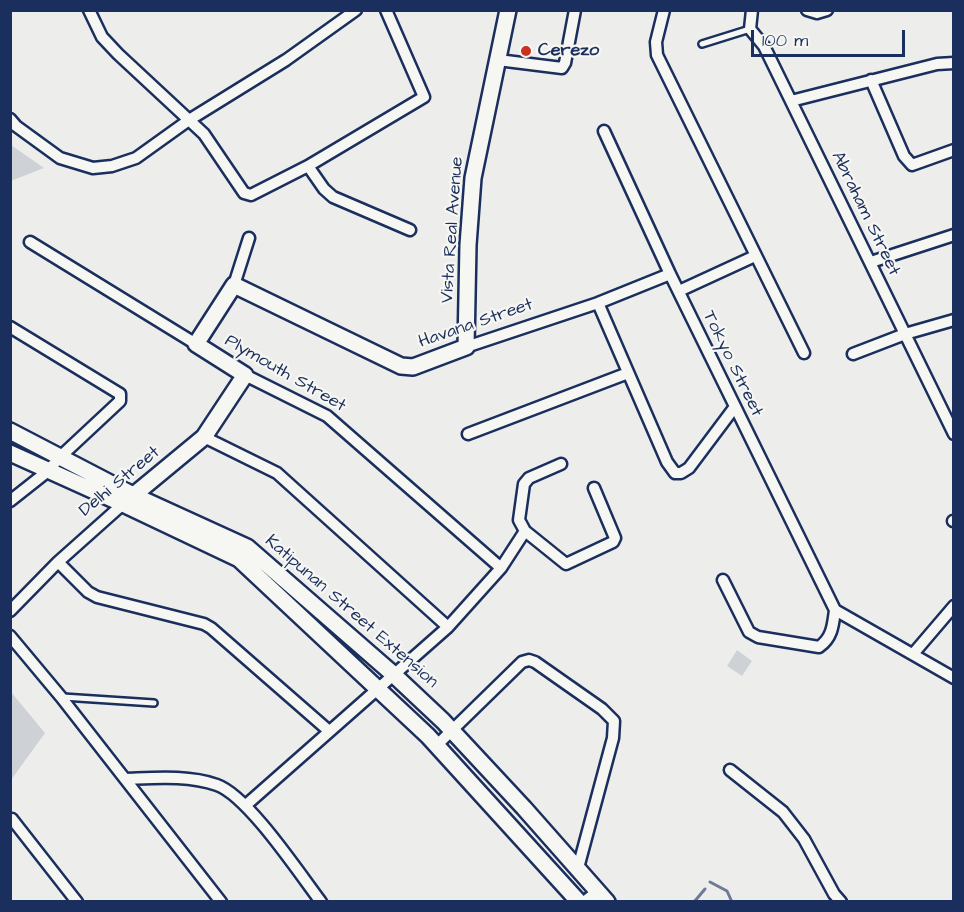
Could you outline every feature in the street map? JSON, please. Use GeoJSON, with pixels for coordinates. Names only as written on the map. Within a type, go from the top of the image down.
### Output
{"type":"FeatureCollection","features":[{"type":"Feature","properties":{"kind":"street"},"geometry":{"type":"LineString","coordinates":[[89,10],[102,37],[204,134],[244,193],[251,195],[308,166],[422,100],[424,94],[386,10]]}},
{"type":"Feature","properties":{"kind":"street"},"geometry":{"type":"LineString","coordinates":[[10,118],[16,126],[60,159],[93,168],[112,166],[136,158],[189,120],[286,60],[356,10]]}},
{"type":"Feature","properties":{"kind":"street","name":"Vista Real Avenue"},"geometry":{"type":"LineString","coordinates":[[466,347],[472,178],[508,10]]}},
{"type":"Feature","properties":{"kind":"street"},"geometry":{"type":"LineString","coordinates":[[498,60],[562,68],[565,63],[575,10]]}},
{"type":"Feature","properties":{"kind":"street"},"geometry":{"type":"LineString","coordinates":[[664,10],[656,42],[657,55],[804,353]]}},
{"type":"Feature","properties":{"kind":"street"},"geometry":{"type":"LineString","coordinates":[[750,29],[752,10]]}},
{"type":"Feature","properties":{"kind":"street"},"geometry":{"type":"LineString","coordinates":[[807,10],[817,13],[827,10]]}},
{"type":"Feature","properties":{"kind":"street","name":"Abraham Street"},"geometry":{"type":"LineString","coordinates":[[750,29],[764,46],[954,434]]}},
{"type":"Feature","properties":{"kind":"street"},"geometry":{"type":"LineString","coordinates":[[790,100],[937,64],[954,63]]}},
{"type":"Feature","properties":{"kind":"street"},"geometry":{"type":"LineString","coordinates":[[872,80],[904,156],[912,165],[954,150]]}},
{"type":"Feature","properties":{"kind":"street","name":"Tokyo Street"},"geometry":{"type":"LineString","coordinates":[[604,131],[759,459],[835,610]]}},
{"type":"Feature","properties":{"kind":"street"},"geometry":{"type":"LineString","coordinates":[[308,166],[324,189],[333,197],[410,230]]}},
{"type":"Feature","properties":{"kind":"street"},"geometry":{"type":"LineString","coordinates":[[871,262],[954,234]]}},
{"type":"Feature","properties":{"kind":"street"},"geometry":{"type":"LineString","coordinates":[[196,344],[234,285],[249,238]]}},
{"type":"Feature","properties":{"kind":"street","name":"Plymouth Street"},"geometry":{"type":"LineString","coordinates":[[30,242],[245,375],[327,416],[501,568]]}},
{"type":"Feature","properties":{"kind":"street"},"geometry":{"type":"LineString","coordinates":[[679,291],[755,256]]}},
{"type":"Feature","properties":{"kind":"street","name":"Havana Street"},"geometry":{"type":"LineString","coordinates":[[234,285],[401,366],[413,367],[598,303],[670,274]]}},
{"type":"Feature","properties":{"kind":"street"},"geometry":{"type":"LineString","coordinates":[[598,303],[667,462],[675,473],[681,473],[689,468],[735,408]]}},
{"type":"Feature","properties":{"kind":"street"},"geometry":{"type":"LineString","coordinates":[[853,354],[905,334],[954,320]]}},
{"type":"Feature","properties":{"kind":"street"},"geometry":{"type":"LineString","coordinates":[[10,327],[120,394],[121,397],[120,401],[48,471],[10,501]]}},
{"type":"Feature","properties":{"kind":"street"},"geometry":{"type":"LineString","coordinates":[[468,434],[628,373]]}},
{"type":"Feature","properties":{"kind":"street","name":"Delhi Street"},"geometry":{"type":"LineString","coordinates":[[10,611],[58,562],[128,499],[204,437],[245,375]]}},
{"type":"Feature","properties":{"kind":"street","name":"Katipunan Street Extension"},"geometry":{"type":"LineString","coordinates":[[10,431],[239,559],[437,745],[582,902]]}},
{"type":"Feature","properties":{"kind":"street"},"geometry":{"type":"LineString","coordinates":[[204,437],[277,473],[448,627]]}},
{"type":"Feature","properties":{"kind":"street","name":"Katipunan Street Extension"},"geometry":{"type":"LineString","coordinates":[[10,453],[48,471],[128,499],[247,547],[453,730],[602,896]]}},
{"type":"Feature","properties":{"kind":"street"},"geometry":{"type":"LineString","coordinates":[[561,464],[529,478],[524,484],[519,520],[525,531],[566,564],[613,542],[615,538],[594,488]]}},
{"type":"Feature","properties":{"kind":"street"},"geometry":{"type":"LineString","coordinates":[[246,805],[448,627],[501,568],[525,531]]}},
{"type":"Feature","properties":{"kind":"street"},"geometry":{"type":"LineString","coordinates":[[58,562],[88,592],[97,597],[212,628],[329,731]]}},
{"type":"Feature","properties":{"kind":"street"},"geometry":{"type":"LineString","coordinates":[[723,580],[749,632],[758,637],[819,647],[827,642],[832,630],[835,610],[954,678]]}},
{"type":"Feature","properties":{"kind":"street"},"geometry":{"type":"LineString","coordinates":[[913,654],[954,606]]}},
{"type":"Feature","properties":{"kind":"street"},"geometry":{"type":"LineString","coordinates":[[10,636],[61,697],[221,902]]}},
{"type":"Feature","properties":{"kind":"street"},"geometry":{"type":"LineString","coordinates":[[437,745],[522,662],[529,660],[602,709],[614,721],[613,738],[578,868]]}},
{"type":"Feature","properties":{"kind":"street"},"geometry":{"type":"LineString","coordinates":[[730,770],[783,812],[804,840],[834,894],[841,902]]}},
{"type":"Feature","properties":{"kind":"street"},"geometry":{"type":"LineString","coordinates":[[125,779],[171,778],[196,780],[219,786],[246,805],[321,902]]}},
{"type":"Feature","properties":{"kind":"street"},"geometry":{"type":"LineString","coordinates":[[11,820],[76,902]]}},
{"type":"Feature","properties":{"kind":"street"},"geometry":{"type":"LineString","coordinates":[[582,902],[602,896]]}},
{"type":"Feature","properties":{"kind":"lane"},"geometry":{"type":"LineString","coordinates":[[702,44],[750,29]]}},
{"type":"Feature","properties":{"kind":"lane"},"geometry":{"type":"LineString","coordinates":[[61,697],[154,703]]}},
{"type":"Feature","properties":{"kind":"shaded area"},"geometry":{"type":"Polygon","coordinates":[[[11,145],[44,168],[11,181],[11,145]]]}},
{"type":"Feature","properties":{"kind":"shaded area"},"geometry":{"type":"Polygon","coordinates":[[[737,650],[752,661],[742,676],[727,666],[737,650]]]}},
{"type":"Feature","properties":{"kind":"shaded area"},"geometry":{"type":"Polygon","coordinates":[[[11,692],[45,733],[11,780],[11,692]]]}},
{"type":"Feature","properties":{"kind":"waterway"},"geometry":{"type":"LineString","coordinates":[[710,882],[727,891],[732,902]]}},
{"type":"Feature","properties":{"kind":"waterway"},"geometry":{"type":"LineString","coordinates":[[694,902],[705,889]]}},
{"type":"Feature","properties":{"kind":"place","name":"Cerezo"},"geometry":{"type":"Point","coordinates":[526,51]}}]}
